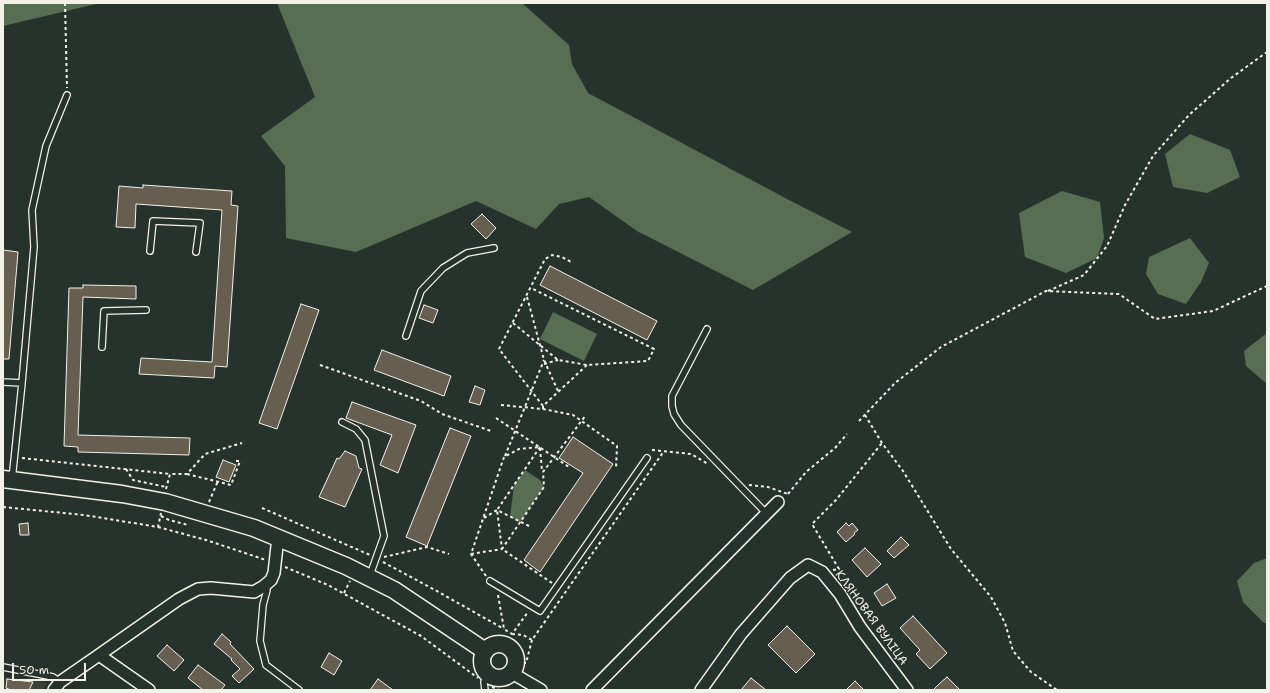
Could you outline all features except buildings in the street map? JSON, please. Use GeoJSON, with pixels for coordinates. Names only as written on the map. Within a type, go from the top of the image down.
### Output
{"type":"FeatureCollection","features":[{"type":"Feature","properties":{"kind":"street"},"geometry":{"type":"LineString","coordinates":[[7,480],[122,494],[165,502],[254,528],[346,566],[394,590],[485,651]]}},
{"type":"Feature","properties":{"kind":"street"},"geometry":{"type":"LineString","coordinates":[[592,690],[778,502]]}},
{"type":"Feature","properties":{"kind":"street"},"geometry":{"type":"LineString","coordinates":[[57,686],[179,599],[198,589],[211,588],[254,592],[264,586],[274,573],[278,537]]}},
{"type":"Feature","properties":{"kind":"street","name":"КЛЯНОВАЯ ВУЛІЦА"},"geometry":{"type":"LineString","coordinates":[[701,690],[741,634],[790,578],[808,565],[822,572],[840,594],[860,627],[907,690]]}},
{"type":"Feature","properties":{"kind":"street"},"geometry":{"type":"LineString","coordinates":[[498,643],[506,644],[516,655],[515,668],[503,678],[486,678],[482,663],[482,657],[485,651],[498,643]]}},
{"type":"Feature","properties":{"kind":"street"},"geometry":{"type":"LineString","coordinates":[[99,655],[149,690]]}},
{"type":"Feature","properties":{"kind":"street"},"geometry":{"type":"LineString","coordinates":[[515,668],[541,690]]}},
{"type":"Feature","properties":{"kind":"lane"},"geometry":{"type":"LineString","coordinates":[[7,480],[14,458],[22,383],[34,247],[32,210],[46,146],[67,95]]}},
{"type":"Feature","properties":{"kind":"lane"},"geometry":{"type":"LineString","coordinates":[[150,251],[153,221],[200,223],[196,252]]}},
{"type":"Feature","properties":{"kind":"lane"},"geometry":{"type":"LineString","coordinates":[[406,336],[421,291],[444,268],[467,253],[494,248]]}},
{"type":"Feature","properties":{"kind":"lane"},"geometry":{"type":"LineString","coordinates":[[102,347],[104,311],[146,310]]}},
{"type":"Feature","properties":{"kind":"lane"},"geometry":{"type":"LineString","coordinates":[[707,329],[672,396],[674,414],[681,425],[766,514]]}},
{"type":"Feature","properties":{"kind":"lane"},"geometry":{"type":"LineString","coordinates":[[3,382],[22,383]]}},
{"type":"Feature","properties":{"kind":"lane"},"geometry":{"type":"LineString","coordinates":[[342,422],[356,429],[366,440],[384,536],[369,578]]}},
{"type":"Feature","properties":{"kind":"lane"},"geometry":{"type":"LineString","coordinates":[[490,581],[540,611],[647,458]]}},
{"type":"Feature","properties":{"kind":"lane"},"geometry":{"type":"LineString","coordinates":[[264,586],[267,590],[262,605],[260,641],[266,665],[299,690]]}},
{"type":"Feature","properties":{"kind":"lane"},"geometry":{"type":"LineString","coordinates":[[3,667],[53,677],[57,686]]}},
{"type":"Feature","properties":{"kind":"lane"},"geometry":{"type":"LineString","coordinates":[[484,690],[486,678]]}},
{"type":"Feature","properties":{"kind":"path"},"geometry":{"type":"LineString","coordinates":[[65,3],[67,95]]}},
{"type":"Feature","properties":{"kind":"path"},"geometry":{"type":"LineString","coordinates":[[859,421],[895,383],[941,347],[1046,291],[1084,275],[1107,246],[1125,205],[1153,156],[1189,115],[1231,78],[1267,52]]}},
{"type":"Feature","properties":{"kind":"path"},"geometry":{"type":"LineString","coordinates":[[543,407],[499,349],[545,259],[552,255],[562,257],[571,262]]}},
{"type":"Feature","properties":{"kind":"path"},"geometry":{"type":"LineString","coordinates":[[1046,291],[1118,294],[1155,319],[1213,311],[1267,286]]}},
{"type":"Feature","properties":{"kind":"path"},"geometry":{"type":"LineString","coordinates":[[531,288],[654,349],[648,361],[587,364],[558,360],[542,365]]}},
{"type":"Feature","properties":{"kind":"path"},"geometry":{"type":"LineString","coordinates":[[526,295],[545,364],[558,391]]}},
{"type":"Feature","properties":{"kind":"path"},"geometry":{"type":"LineString","coordinates":[[513,323],[558,360]]}},
{"type":"Feature","properties":{"kind":"path"},"geometry":{"type":"LineString","coordinates":[[471,554],[514,430],[544,360]]}},
{"type":"Feature","properties":{"kind":"path"},"geometry":{"type":"LineString","coordinates":[[543,407],[587,364]]}},
{"type":"Feature","properties":{"kind":"path"},"geometry":{"type":"LineString","coordinates":[[320,365],[421,401],[442,414],[491,431]]}},
{"type":"Feature","properties":{"kind":"path"},"geometry":{"type":"LineString","coordinates":[[500,405],[543,407],[573,415],[617,446],[616,469]]}},
{"type":"Feature","properties":{"kind":"path"},"geometry":{"type":"LineString","coordinates":[[542,472],[586,415]]}},
{"type":"Feature","properties":{"kind":"path"},"geometry":{"type":"LineString","coordinates":[[866,415],[882,443],[903,471],[951,548],[991,597],[1005,623],[1013,651],[1032,672],[1057,690]]}},
{"type":"Feature","properties":{"kind":"path"},"geometry":{"type":"LineString","coordinates":[[496,418],[569,467]]}},
{"type":"Feature","properties":{"kind":"path"},"geometry":{"type":"LineString","coordinates":[[778,502],[788,494],[806,472],[835,448],[846,434]]}},
{"type":"Feature","properties":{"kind":"path"},"geometry":{"type":"LineString","coordinates":[[822,572],[839,569],[812,524],[836,500],[882,443]]}},
{"type":"Feature","properties":{"kind":"path"},"geometry":{"type":"LineString","coordinates":[[504,457],[519,449],[540,447]]}},
{"type":"Feature","properties":{"kind":"path"},"geometry":{"type":"LineString","coordinates":[[502,549],[544,487],[540,447]]}},
{"type":"Feature","properties":{"kind":"path"},"geometry":{"type":"LineString","coordinates":[[483,519],[497,510],[540,447]]}},
{"type":"Feature","properties":{"kind":"path"},"geometry":{"type":"LineString","coordinates":[[515,668],[526,663],[532,640],[664,451]]}},
{"type":"Feature","properties":{"kind":"path"},"geometry":{"type":"LineString","coordinates":[[14,458],[170,474]]}},
{"type":"Feature","properties":{"kind":"path"},"geometry":{"type":"LineString","coordinates":[[187,474],[231,485],[240,461],[236,461]]}},
{"type":"Feature","properties":{"kind":"path"},"geometry":{"type":"LineString","coordinates":[[126,469],[133,480],[166,487]]}},
{"type":"Feature","properties":{"kind":"path"},"geometry":{"type":"LineString","coordinates":[[204,513],[218,482]]}},
{"type":"Feature","properties":{"kind":"path"},"geometry":{"type":"LineString","coordinates":[[262,508],[376,558],[436,590],[512,634],[523,635],[532,640]]}},
{"type":"Feature","properties":{"kind":"path"},"geometry":{"type":"LineString","coordinates":[[497,510],[529,526]]}},
{"type":"Feature","properties":{"kind":"path"},"geometry":{"type":"LineString","coordinates":[[497,510],[502,549]]}},
{"type":"Feature","properties":{"kind":"path"},"geometry":{"type":"LineString","coordinates":[[160,516],[188,525]]}},
{"type":"Feature","properties":{"kind":"path"},"geometry":{"type":"LineString","coordinates":[[158,527],[206,540],[275,563],[328,585],[421,636],[486,678],[499,690]]}},
{"type":"Feature","properties":{"kind":"path"},"geometry":{"type":"LineString","coordinates":[[376,558],[427,548],[448,554]]}},
{"type":"Feature","properties":{"kind":"path"},"geometry":{"type":"LineString","coordinates":[[471,554],[502,549],[558,586]]}},
{"type":"Feature","properties":{"kind":"path"},"geometry":{"type":"LineString","coordinates":[[471,554],[497,593],[504,629]]}},
{"type":"Feature","properties":{"kind":"path"},"geometry":{"type":"LineString","coordinates":[[512,634],[532,606]]}},
{"type":"Feature","properties":{"kind":"shaded area"},"geometry":{"type":"Polygon","coordinates":[[[9,677],[47,683],[43,690],[3,690],[3,679],[9,677]]]}},
{"type":"Feature","properties":{"kind":"green space"},"geometry":{"type":"Polygon","coordinates":[[[3,3],[100,3],[3,26],[3,3]]]}},
{"type":"Feature","properties":{"kind":"green space"},"geometry":{"type":"Polygon","coordinates":[[[277,3],[522,3],[569,45],[572,64],[588,93],[852,232],[753,290],[637,231],[589,197],[559,204],[536,229],[476,201],[356,252],[286,238],[285,166],[261,136],[315,97],[277,3]]]}},
{"type":"Feature","properties":{"kind":"green space"},"geometry":{"type":"Polygon","coordinates":[[[1190,134],[1230,150],[1240,177],[1207,193],[1173,187],[1165,154],[1190,134]]]}},
{"type":"Feature","properties":{"kind":"green space"},"geometry":{"type":"Polygon","coordinates":[[[1062,191],[1100,202],[1104,238],[1097,258],[1066,273],[1025,257],[1019,213],[1062,191]]]}},
{"type":"Feature","properties":{"kind":"green space"},"geometry":{"type":"Polygon","coordinates":[[[1190,238],[1209,263],[1201,282],[1186,304],[1158,294],[1146,274],[1149,257],[1190,238]]]}},
{"type":"Feature","properties":{"kind":"green space"},"geometry":{"type":"Polygon","coordinates":[[[553,312],[597,334],[584,361],[540,339],[553,312]]]}},
{"type":"Feature","properties":{"kind":"green space"},"geometry":{"type":"Polygon","coordinates":[[[1267,333],[1267,384],[1246,366],[1244,351],[1267,333]]]}},
{"type":"Feature","properties":{"kind":"green space"},"geometry":{"type":"Polygon","coordinates":[[[525,470],[540,480],[544,487],[520,522],[510,517],[514,485],[525,470]]]}},
{"type":"Feature","properties":{"kind":"green space"},"geometry":{"type":"Polygon","coordinates":[[[1267,558],[1267,624],[1263,622],[1243,602],[1237,581],[1254,563],[1267,558]]]}}]}
